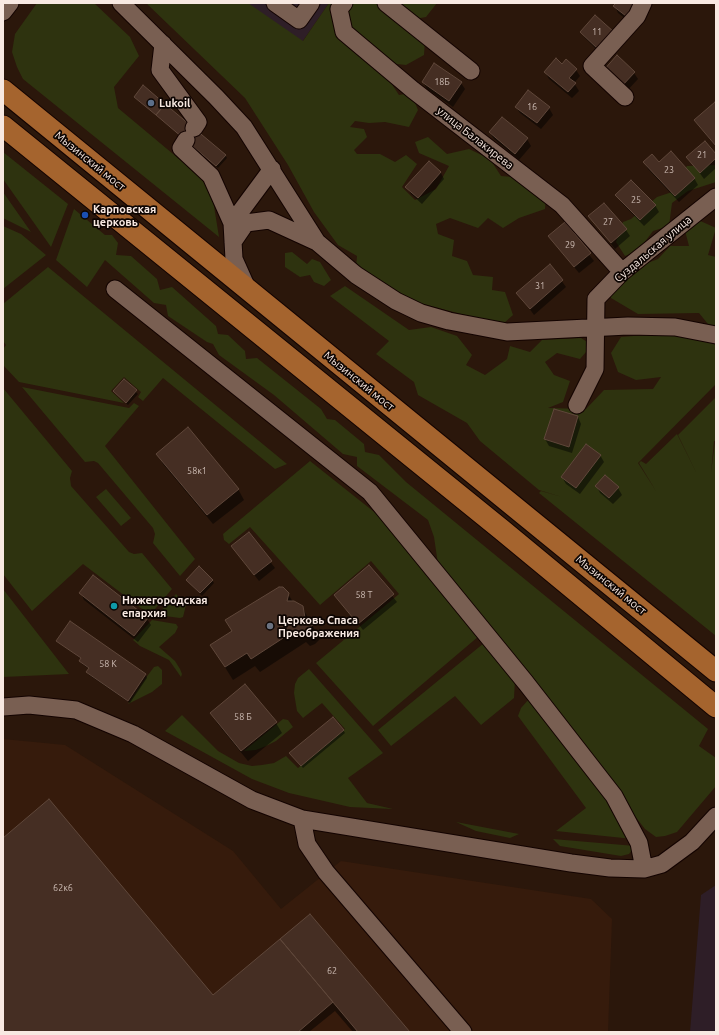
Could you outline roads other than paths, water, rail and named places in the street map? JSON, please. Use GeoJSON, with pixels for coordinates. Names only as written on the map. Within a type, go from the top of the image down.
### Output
{"type":"FeatureCollection","features":[{"type":"Feature","properties":{"kind":"main road","name":"Мызинский мост"},"geometry":{"type":"LineString","coordinates":[[3,90],[716,671]]}},
{"type":"Feature","properties":{"kind":"main road"},"geometry":{"type":"LineString","coordinates":[[3,126],[490,520],[716,707]]}},
{"type":"Feature","properties":{"kind":"street"},"geometry":{"type":"LineString","coordinates":[[3,12],[10,3]]}},
{"type":"Feature","properties":{"kind":"street"},"geometry":{"type":"LineString","coordinates":[[121,3],[216,97],[244,127],[317,242]]}},
{"type":"Feature","properties":{"kind":"street"},"geometry":{"type":"LineString","coordinates":[[275,3],[299,20],[311,3]]}},
{"type":"Feature","properties":{"kind":"street","name":"улица Балакирева"},"geometry":{"type":"LineString","coordinates":[[344,3],[339,9],[344,32],[413,90],[562,205],[622,272]]}},
{"type":"Feature","properties":{"kind":"street"},"geometry":{"type":"LineString","coordinates":[[386,3],[471,71]]}},
{"type":"Feature","properties":{"kind":"street"},"geometry":{"type":"LineString","coordinates":[[624,97],[592,66],[637,16],[643,3]]}},
{"type":"Feature","properties":{"kind":"street"},"geometry":{"type":"LineString","coordinates":[[163,44],[160,70],[198,122],[181,148],[211,176],[232,224],[234,259],[247,290]]}},
{"type":"Feature","properties":{"kind":"street"},"geometry":{"type":"LineString","coordinates":[[232,224],[272,169]]}},
{"type":"Feature","properties":{"kind":"street","name":"Суздальская улица"},"geometry":{"type":"LineString","coordinates":[[577,405],[595,369],[597,328],[596,299],[622,272],[716,197]]}},
{"type":"Feature","properties":{"kind":"street"},"geometry":{"type":"LineString","coordinates":[[233,242],[246,222],[269,220],[317,242],[356,275],[396,301],[421,313],[464,324],[507,332],[628,326],[675,327],[716,335]]}},
{"type":"Feature","properties":{"kind":"street"},"geometry":{"type":"LineString","coordinates":[[115,289],[370,492],[526,683],[614,796],[639,843],[644,869]]}},
{"type":"Feature","properties":{"kind":"street"},"geometry":{"type":"LineString","coordinates":[[3,707],[29,705],[76,710],[133,734],[252,800],[302,819],[571,863],[610,868],[644,869],[662,864],[692,842],[716,816]]}},
{"type":"Feature","properties":{"kind":"street"},"geometry":{"type":"LineString","coordinates":[[302,819],[307,844],[326,872],[463,1032]]}},
{"type":"Feature","properties":{"kind":"place","name":"Lukoil"},"geometry":{"type":"Point","coordinates":[151,103]}},
{"type":"Feature","properties":{"kind":"place","name":"Карповская церковь"},"geometry":{"type":"Point","coordinates":[85,215]}},
{"type":"Feature","properties":{"kind":"place","name":"Нижегородская епархия"},"geometry":{"type":"Point","coordinates":[114,606]}},
{"type":"Feature","properties":{"kind":"place","name":"Церковь Спаса Преображения"},"geometry":{"type":"Point","coordinates":[270,626]}}]}
